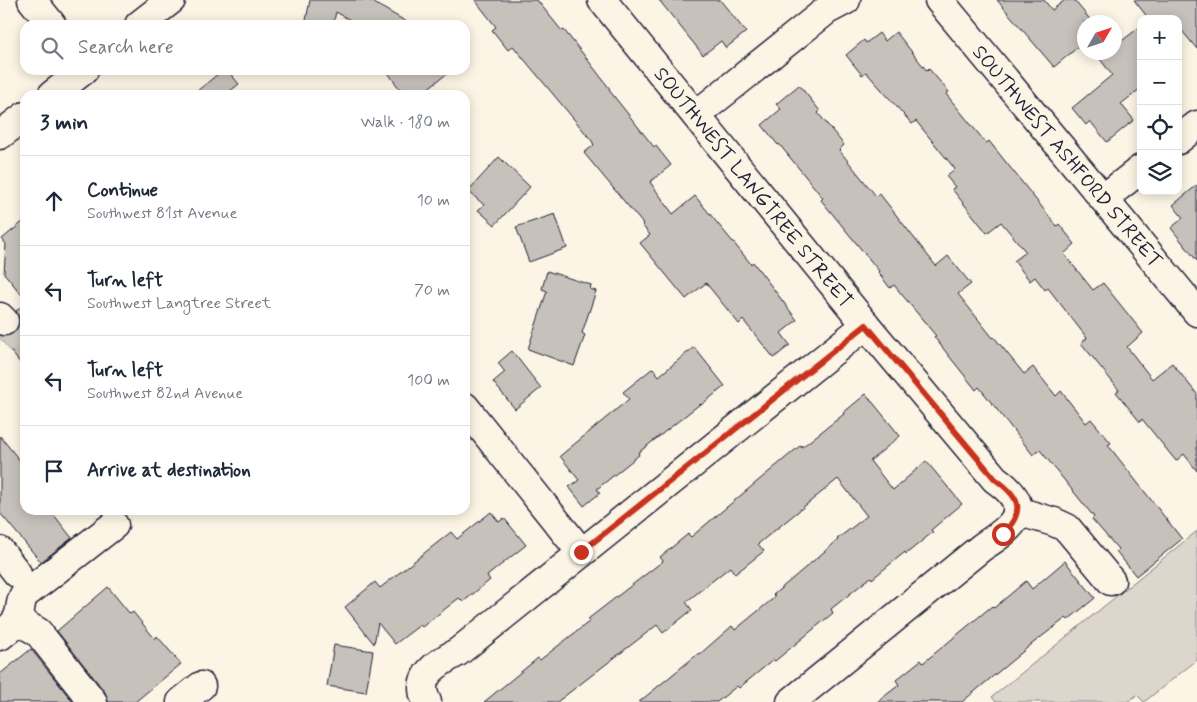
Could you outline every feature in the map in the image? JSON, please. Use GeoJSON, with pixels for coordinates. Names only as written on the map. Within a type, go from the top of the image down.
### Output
{"type":"FeatureCollection","features":[{"type":"Feature","properties":{"kind":"street"},"geometry":{"type":"LineString","coordinates":[[32,0],[48,20]]}},
{"type":"Feature","properties":{"kind":"street"},"geometry":{"type":"LineString","coordinates":[[145,20],[171,0]]}},
{"type":"Feature","properties":{"kind":"street","name":"SOUTHWEST LANGTREE STREET"},"geometry":{"type":"LineString","coordinates":[[602,0],[866,325],[995,479],[1008,488],[1017,500],[1017,511]]}},
{"type":"Feature","properties":{"kind":"street"},"geometry":{"type":"LineString","coordinates":[[696,115],[827,10],[846,0]]}},
{"type":"Feature","properties":{"kind":"street","name":"SOUTHWEST ASHFORD STREET"},"geometry":{"type":"LineString","coordinates":[[940,0],[1197,312]]}},
{"type":"Feature","properties":{"kind":"street"},"geometry":{"type":"LineString","coordinates":[[58,90],[78,75]]}},
{"type":"Feature","properties":{"kind":"street"},"geometry":{"type":"LineString","coordinates":[[0,135],[20,120]]}},
{"type":"Feature","properties":{"kind":"street"},"geometry":{"type":"LineString","coordinates":[[1182,137],[1197,125]]}},
{"type":"Feature","properties":{"kind":"street"},"geometry":{"type":"LineString","coordinates":[[1104,198],[1137,172]]}},
{"type":"Feature","properties":{"kind":"street"},"geometry":{"type":"LineString","coordinates":[[425,694],[427,674],[436,664],[458,652],[866,325]]}},
{"type":"Feature","properties":{"kind":"street"},"geometry":{"type":"LineString","coordinates":[[470,414],[581,552]]}},
{"type":"Feature","properties":{"kind":"street"},"geometry":{"type":"LineString","coordinates":[[791,702],[982,547],[1003,534],[1013,523],[1017,511],[1067,528],[1111,581]]}},
{"type":"Feature","properties":{"kind":"street"},"geometry":{"type":"LineString","coordinates":[[94,702],[38,632],[8,628],[24,595],[114,525]]}},
{"type":"Feature","properties":{"kind":"street"},"geometry":{"type":"LineString","coordinates":[[0,551],[17,573]]}},
{"type":"Feature","properties":{"kind":"shaded area"},"geometry":{"type":"Polygon","coordinates":[[[1197,531],[1197,660],[1144,702],[1137,695],[1127,702],[996,702],[992,697],[1197,531]]]}},
{"type":"Feature","properties":{"kind":"building"},"geometry":{"type":"Polygon","coordinates":[[[310,0],[369,0],[403,20],[350,20],[336,12],[334,20],[306,20],[310,0]]]}},
{"type":"Feature","properties":{"kind":"building"},"geometry":{"type":"Polygon","coordinates":[[[475,0],[537,0],[562,31],[564,30],[654,147],[656,146],[671,165],[650,182],[673,214],[695,196],[751,264],[753,262],[797,320],[781,333],[790,345],[774,358],[743,320],[739,324],[706,283],[686,299],[640,243],[650,235],[643,224],[584,153],[594,145],[592,141],[513,46],[508,50],[492,30],[496,27],[475,0]]]}},
{"type":"Feature","properties":{"kind":"building"},"geometry":{"type":"Polygon","coordinates":[[[659,0],[720,0],[746,32],[726,48],[721,41],[703,55],[659,0]]]}},
{"type":"Feature","properties":{"kind":"building"},"geometry":{"type":"Polygon","coordinates":[[[997,0],[1044,0],[1052,10],[1065,0],[1074,0],[1086,15],[1077,15],[1077,48],[1054,67],[997,0]]]}},
{"type":"Feature","properties":{"kind":"building"},"geometry":{"type":"Polygon","coordinates":[[[1134,0],[1197,0],[1197,49],[1182,31],[1182,15],[1146,15],[1134,0]]]}},
{"type":"Feature","properties":{"kind":"building"},"geometry":{"type":"Polygon","coordinates":[[[1137,29],[1137,91],[1121,104],[1134,120],[1107,142],[1090,121],[1086,125],[1072,108],[1112,75],[1101,60],[1122,60],[1122,41],[1137,29]]]}},
{"type":"Feature","properties":{"kind":"building"},"geometry":{"type":"Polygon","coordinates":[[[896,32],[927,71],[929,69],[949,92],[946,94],[986,143],[989,141],[1057,226],[1059,224],[1075,244],[1064,254],[1093,290],[1103,283],[1143,333],[1127,347],[1152,379],[1172,363],[1197,394],[1197,471],[1184,454],[1176,461],[1142,419],[1140,422],[1116,392],[1119,390],[1081,343],[1087,338],[1048,288],[1045,290],[1035,277],[1030,281],[1014,261],[1026,252],[1001,222],[987,233],[952,189],[955,187],[946,176],[955,169],[916,121],[912,124],[866,72],[862,75],[846,55],[864,40],[866,43],[879,33],[885,41],[896,32]]]}},
{"type":"Feature","properties":{"kind":"building"},"geometry":{"type":"Polygon","coordinates":[[[217,75],[231,75],[239,84],[231,90],[198,90],[217,75]]]}},
{"type":"Feature","properties":{"kind":"building"},"geometry":{"type":"Polygon","coordinates":[[[390,75],[445,75],[426,90],[400,90],[390,75]]]}},
{"type":"Feature","properties":{"kind":"building"},"geometry":{"type":"Polygon","coordinates":[[[799,85],[820,111],[818,113],[844,145],[839,150],[876,196],[879,193],[936,266],[948,256],[971,284],[958,294],[993,338],[1024,374],[1033,367],[1056,396],[1061,391],[1086,423],[1091,419],[1111,443],[1108,445],[1182,539],[1136,576],[1116,551],[1118,549],[1092,519],[1094,517],[1040,450],[1033,455],[979,387],[976,390],[934,337],[936,336],[894,285],[890,288],[879,271],[821,200],[823,198],[762,125],[781,109],[776,104],[799,85]]]}},
{"type":"Feature","properties":{"kind":"building"},"geometry":{"type":"Polygon","coordinates":[[[499,157],[530,187],[495,225],[478,210],[484,205],[470,193],[470,189],[499,157]]]}},
{"type":"Feature","properties":{"kind":"building"},"geometry":{"type":"Polygon","coordinates":[[[1197,185],[1197,261],[1171,228],[1183,218],[1173,205],[1197,185]]]}},
{"type":"Feature","properties":{"kind":"building"},"geometry":{"type":"Polygon","coordinates":[[[555,214],[567,248],[529,262],[516,227],[555,214]]]}},
{"type":"Feature","properties":{"kind":"building"},"geometry":{"type":"Polygon","coordinates":[[[20,224],[20,293],[4,273],[6,244],[2,239],[20,224]]]}},
{"type":"Feature","properties":{"kind":"building"},"geometry":{"type":"Polygon","coordinates":[[[547,271],[591,285],[590,289],[596,291],[582,333],[585,335],[574,366],[528,349],[547,291],[542,289],[547,271]]]}},
{"type":"Feature","properties":{"kind":"building"},"geometry":{"type":"Polygon","coordinates":[[[20,307],[20,363],[0,338],[0,336],[8,336],[15,332],[19,325],[19,317],[16,311],[20,307]]]}},
{"type":"Feature","properties":{"kind":"building"},"geometry":{"type":"Polygon","coordinates":[[[694,347],[725,386],[638,453],[639,455],[597,489],[600,493],[584,506],[569,487],[579,480],[560,456],[629,399],[623,392],[653,368],[659,376],[694,347]]]}},
{"type":"Feature","properties":{"kind":"building"},"geometry":{"type":"Polygon","coordinates":[[[512,351],[541,388],[515,409],[493,382],[505,372],[498,363],[512,351]]]}},
{"type":"Feature","properties":{"kind":"building"},"geometry":{"type":"Polygon","coordinates":[[[866,394],[900,436],[870,461],[893,490],[926,461],[962,504],[931,530],[933,532],[906,554],[905,552],[831,609],[833,613],[775,661],[773,660],[739,688],[737,686],[717,702],[639,702],[732,626],[735,630],[775,597],[773,595],[837,539],[867,516],[838,479],[758,544],[764,551],[735,574],[730,567],[686,602],[692,610],[663,633],[657,625],[557,702],[484,702],[538,658],[540,660],[590,621],[588,619],[663,561],[660,557],[688,534],[691,537],[801,445],[802,447],[866,394]]]}},
{"type":"Feature","properties":{"kind":"building"},"geometry":{"type":"Polygon","coordinates":[[[0,436],[20,461],[20,515],[54,515],[72,538],[41,562],[0,513],[0,436]]]}},
{"type":"Feature","properties":{"kind":"building"},"geometry":{"type":"Polygon","coordinates":[[[491,512],[499,522],[504,518],[526,545],[487,576],[490,580],[463,602],[459,598],[422,627],[420,625],[395,644],[378,623],[374,644],[345,607],[375,582],[380,588],[451,532],[457,539],[491,512]]]}},
{"type":"Feature","properties":{"kind":"building"},"geometry":{"type":"Polygon","coordinates":[[[1065,561],[1095,598],[1068,620],[1066,618],[1032,644],[962,702],[877,702],[899,685],[896,680],[921,660],[923,663],[992,606],[994,608],[1026,581],[1032,589],[1065,561]]]}},
{"type":"Feature","properties":{"kind":"building"},"geometry":{"type":"Polygon","coordinates":[[[108,587],[130,614],[133,612],[155,639],[157,636],[181,664],[135,702],[108,702],[105,692],[57,631],[108,587]]]}},
{"type":"Feature","properties":{"kind":"building"},"geometry":{"type":"Polygon","coordinates":[[[334,645],[373,651],[366,692],[327,686],[334,645]]]}},
{"type":"Feature","properties":{"kind":"building"},"geometry":{"type":"Polygon","coordinates":[[[31,649],[73,702],[0,702],[0,674],[31,649]]]}},
{"type":"Feature","properties":{"kind":"tunnel"},"geometry":{"type":"LineString","coordinates":[[4,321],[20,341]]}},
{"type":"Feature","properties":{"kind":"route"},"geometry":{"type":"LineString","coordinates":[[581,552],[866,325],[995,479],[1008,488],[1017,500],[1017,511],[1013,523],[1003,534]]}}]}
